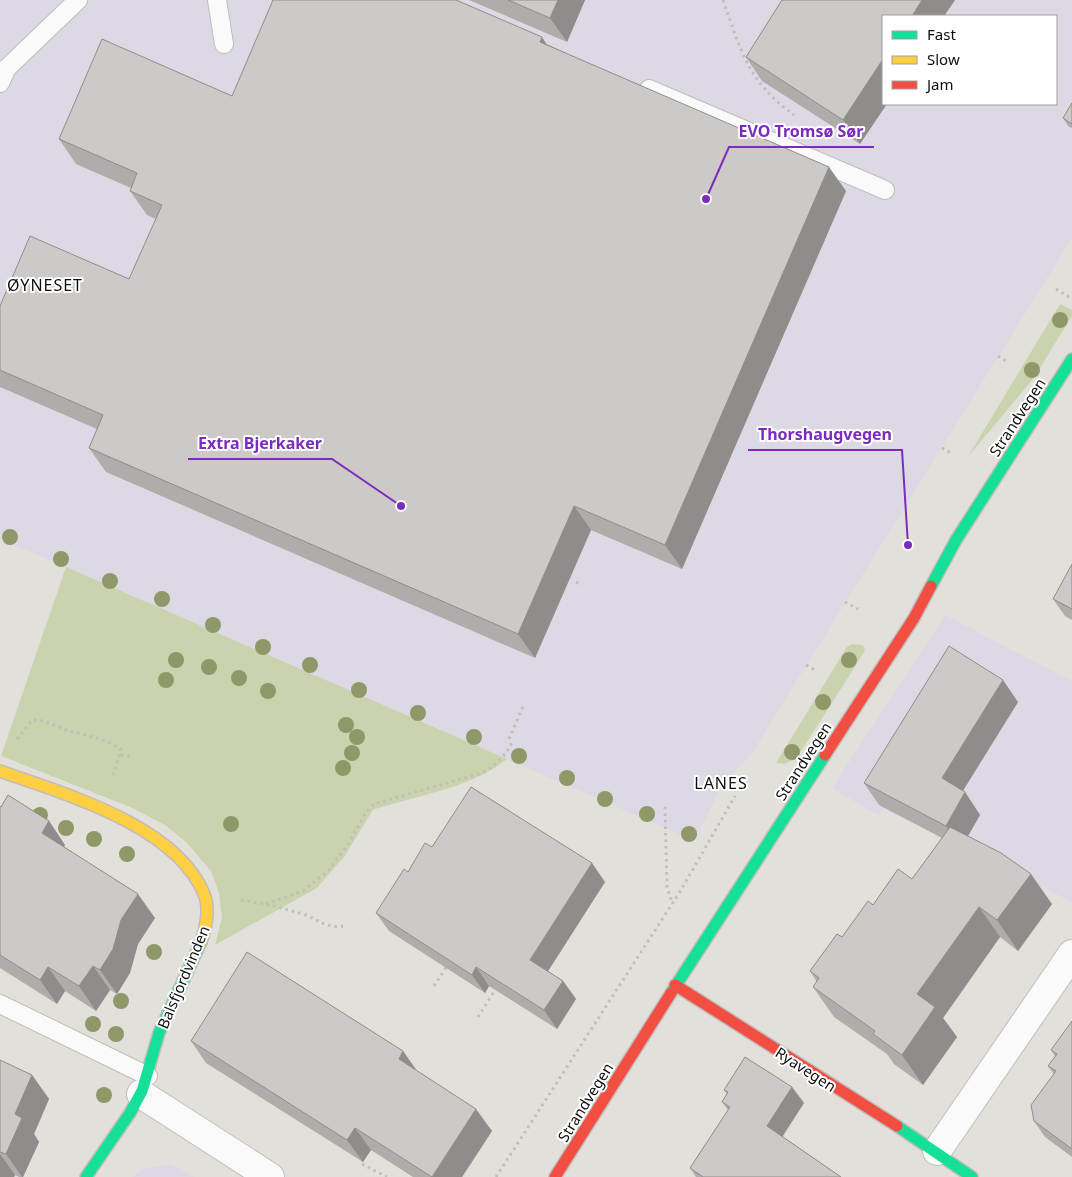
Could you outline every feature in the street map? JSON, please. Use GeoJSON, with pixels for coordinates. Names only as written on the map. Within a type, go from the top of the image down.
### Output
{"type":"FeatureCollection","features":[{"type":"Feature","properties":{"kind":"street","name":"Strandvegen"},"geometry":{"type":"LineString","coordinates":[[555,1177],[675,985],[914,618],[956,540],[1072,359]]}},
{"type":"Feature","properties":{"kind":"street","name":"Balsfjordvinden"},"geometry":{"type":"LineString","coordinates":[[0,771],[100,809],[151,835],[183,860],[196,877],[205,899],[207,925],[160,1032],[145,1085],[86,1177]]}},
{"type":"Feature","properties":{"kind":"street"},"geometry":{"type":"LineString","coordinates":[[937,1150],[1072,954]]}},
{"type":"Feature","properties":{"kind":"street","name":"Ryavegen"},"geometry":{"type":"LineString","coordinates":[[675,985],[937,1150],[972,1177]]}},
{"type":"Feature","properties":{"kind":"street"},"geometry":{"type":"LineString","coordinates":[[145,1085],[270,1177]]}},
{"type":"Feature","properties":{"kind":"lane"},"geometry":{"type":"LineString","coordinates":[[0,83],[7,68],[78,0]]}},
{"type":"Feature","properties":{"kind":"lane"},"geometry":{"type":"LineString","coordinates":[[217,0],[224,44]]}},
{"type":"Feature","properties":{"kind":"lane"},"geometry":{"type":"LineString","coordinates":[[632,82],[885,190]]}},
{"type":"Feature","properties":{"kind":"lane"},"geometry":{"type":"LineString","coordinates":[[0,1004],[145,1085]]}},
{"type":"Feature","properties":{"kind":"path"},"geometry":{"type":"LineString","coordinates":[[723,0],[745,64],[763,89],[798,118]]}},
{"type":"Feature","properties":{"kind":"path"},"geometry":{"type":"LineString","coordinates":[[1056,289],[1072,299]]}},
{"type":"Feature","properties":{"kind":"path"},"geometry":{"type":"LineString","coordinates":[[998,356],[1009,363]]}},
{"type":"Feature","properties":{"kind":"path"},"geometry":{"type":"LineString","coordinates":[[942,448],[952,454]]}},
{"type":"Feature","properties":{"kind":"path"},"geometry":{"type":"LineString","coordinates":[[576,582],[582,585]]}},
{"type":"Feature","properties":{"kind":"path"},"geometry":{"type":"LineString","coordinates":[[845,602],[858,609]]}},
{"type":"Feature","properties":{"kind":"path"},"geometry":{"type":"LineString","coordinates":[[806,665],[817,671]]}},
{"type":"Feature","properties":{"kind":"path"},"geometry":{"type":"LineString","coordinates":[[508,739],[524,704]]}},
{"type":"Feature","properties":{"kind":"path"},"geometry":{"type":"LineString","coordinates":[[14,741],[32,720],[40,720],[75,733],[82,732],[121,750],[100,809]]}},
{"type":"Feature","properties":{"kind":"path"},"geometry":{"type":"LineString","coordinates":[[266,904],[303,891],[328,871],[349,843],[365,814],[374,804],[482,773],[494,767],[504,758],[513,741]]}},
{"type":"Feature","properties":{"kind":"path"},"geometry":{"type":"LineString","coordinates":[[121,754],[131,757]]}},
{"type":"Feature","properties":{"kind":"path"},"geometry":{"type":"LineString","coordinates":[[496,1177],[707,849],[715,829],[736,796]]}},
{"type":"Feature","properties":{"kind":"path"},"geometry":{"type":"LineString","coordinates":[[665,807],[667,887],[672,903]]}},
{"type":"Feature","properties":{"kind":"path"},"geometry":{"type":"LineString","coordinates":[[205,899],[222,898],[266,904],[306,915],[333,928],[343,926]]}},
{"type":"Feature","properties":{"kind":"path"},"geometry":{"type":"LineString","coordinates":[[434,986],[450,961]]}},
{"type":"Feature","properties":{"kind":"path"},"geometry":{"type":"LineString","coordinates":[[478,1017],[499,983]]}},
{"type":"Feature","properties":{"kind":"path"},"geometry":{"type":"LineString","coordinates":[[362,1164],[387,1177]]}},
{"type":"Feature","properties":{"kind":"shaded area"},"geometry":{"type":"Polygon","coordinates":[[[0,0],[1072,0],[1072,238],[752,753],[720,788],[695,841],[0,539],[0,0]]]}},
{"type":"Feature","properties":{"kind":"shaded area"},"geometry":{"type":"Polygon","coordinates":[[[945,615],[1072,681],[1072,902],[884,809],[879,816],[832,788],[945,615]]]}},
{"type":"Feature","properties":{"kind":"shaded area"},"geometry":{"type":"Polygon","coordinates":[[[168,1164],[194,1177],[133,1177],[142,1169],[168,1164]]]}},
{"type":"Feature","properties":{"kind":"green space"},"geometry":{"type":"Polygon","coordinates":[[[1060,304],[1072,310],[1072,316],[1033,379],[967,458],[1060,304]]]}},
{"type":"Feature","properties":{"kind":"green space"},"geometry":{"type":"Polygon","coordinates":[[[66,567],[507,759],[477,778],[373,810],[344,857],[317,888],[215,945],[222,918],[219,893],[211,871],[186,842],[165,825],[130,807],[1,756],[66,567]]]}},
{"type":"Feature","properties":{"kind":"green space"},"geometry":{"type":"Polygon","coordinates":[[[852,644],[863,645],[865,651],[796,759],[784,764],[776,763],[847,647],[852,644]]]}},
{"type":"Feature","properties":{"kind":"building"},"geometry":{"type":"Polygon","coordinates":[[[273,0],[456,0],[542,37],[540,42],[829,167],[665,545],[574,506],[518,634],[89,448],[103,415],[0,370],[0,306],[30,236],[129,279],[162,205],[130,191],[137,173],[59,139],[102,39],[232,96],[273,0]]]}},
{"type":"Feature","properties":{"kind":"building"},"geometry":{"type":"Polygon","coordinates":[[[508,0],[558,0],[550,18],[508,0]]]}},
{"type":"Feature","properties":{"kind":"building"},"geometry":{"type":"Polygon","coordinates":[[[782,0],[922,0],[913,15],[882,15],[882,61],[843,120],[746,57],[782,0]]]}},
{"type":"Feature","properties":{"kind":"building"},"geometry":{"type":"Polygon","coordinates":[[[1072,103],[1072,124],[1063,118],[1072,103]]]}},
{"type":"Feature","properties":{"kind":"building"},"geometry":{"type":"Polygon","coordinates":[[[1072,564],[1072,609],[1053,599],[1072,564]]]}},
{"type":"Feature","properties":{"kind":"building"},"geometry":{"type":"Polygon","coordinates":[[[949,646],[1003,680],[942,778],[965,792],[946,826],[864,783],[949,646]]]}},
{"type":"Feature","properties":{"kind":"building"},"geometry":{"type":"Polygon","coordinates":[[[471,787],[592,863],[530,960],[563,981],[544,1010],[476,967],[472,975],[376,913],[404,869],[408,872],[425,843],[432,847],[471,787]]]}},
{"type":"Feature","properties":{"kind":"building"},"geometry":{"type":"Polygon","coordinates":[[[8,795],[49,821],[42,833],[138,894],[121,920],[113,949],[100,970],[93,966],[79,986],[48,967],[40,980],[0,955],[0,806],[8,795]]]}},
{"type":"Feature","properties":{"kind":"building"},"geometry":{"type":"Polygon","coordinates":[[[950,827],[1001,853],[1031,874],[997,920],[979,907],[917,994],[935,1007],[902,1055],[873,1034],[875,1031],[813,987],[819,978],[810,971],[837,934],[842,937],[868,901],[873,905],[898,869],[912,879],[950,827]]]}},
{"type":"Feature","properties":{"kind":"building"},"geometry":{"type":"Polygon","coordinates":[[[247,952],[403,1051],[399,1059],[476,1109],[432,1177],[355,1128],[347,1140],[191,1041],[247,952]]]}},
{"type":"Feature","properties":{"kind":"building"},"geometry":{"type":"Polygon","coordinates":[[[1072,1021],[1072,1149],[1034,1121],[1031,1105],[1056,1071],[1048,1066],[1057,1054],[1051,1050],[1072,1021]]]}},
{"type":"Feature","properties":{"kind":"building"},"geometry":{"type":"Polygon","coordinates":[[[745,1057],[792,1087],[767,1126],[841,1177],[703,1177],[690,1168],[730,1107],[722,1102],[728,1092],[724,1090],[745,1057]]]}},
{"type":"Feature","properties":{"kind":"building"},"geometry":{"type":"Polygon","coordinates":[[[0,1060],[32,1075],[15,1114],[22,1118],[6,1154],[0,1152],[0,1060]]]}},
{"type":"Feature","properties":{"kind":"traffic: fast"},"geometry":{"type":"LineString","coordinates":[[931,586],[956,540],[1072,359]]}},
{"type":"Feature","properties":{"kind":"traffic: fast"},"geometry":{"type":"LineString","coordinates":[[671,993],[825,755]]}},
{"type":"Feature","properties":{"kind":"traffic: fast"},"geometry":{"type":"LineString","coordinates":[[86,1177],[130,1113],[142,1091],[159,1033],[201,942]]}},
{"type":"Feature","properties":{"kind":"traffic: fast"},"geometry":{"type":"LineString","coordinates":[[897,1126],[972,1177]]}},
{"type":"Feature","properties":{"kind":"traffic: slow"},"geometry":{"type":"LineString","coordinates":[[0,771],[55,790],[116,815],[144,831],[169,849],[190,870],[206,899],[207,918],[201,942]]}},
{"type":"Feature","properties":{"kind":"traffic: jam"},"geometry":{"type":"LineString","coordinates":[[825,755],[914,618],[931,586]]}},
{"type":"Feature","properties":{"kind":"traffic: jam"},"geometry":{"type":"LineString","coordinates":[[675,985],[897,1126]]}},
{"type":"Feature","properties":{"kind":"traffic: jam"},"geometry":{"type":"LineString","coordinates":[[555,1177],[671,993]]}},
{"type":"Feature","properties":{"kind":"place","name":"EVO Tromsø Sør"},"geometry":{"type":"Point","coordinates":[706,199]}},
{"type":"Feature","properties":{"kind":"place","name":"Extra Bjerkaker"},"geometry":{"type":"Point","coordinates":[401,506]}},
{"type":"Feature","properties":{"kind":"place","name":"Thorshaugvegen"},"geometry":{"type":"Point","coordinates":[908,545]}},
{"type":"Feature","properties":{"kind":"district","name":"ØYNESET"},"geometry":{"type":"Point","coordinates":[45,285]}},
{"type":"Feature","properties":{"kind":"district","name":"LANES"},"geometry":{"type":"Point","coordinates":[721,783]}}]}
